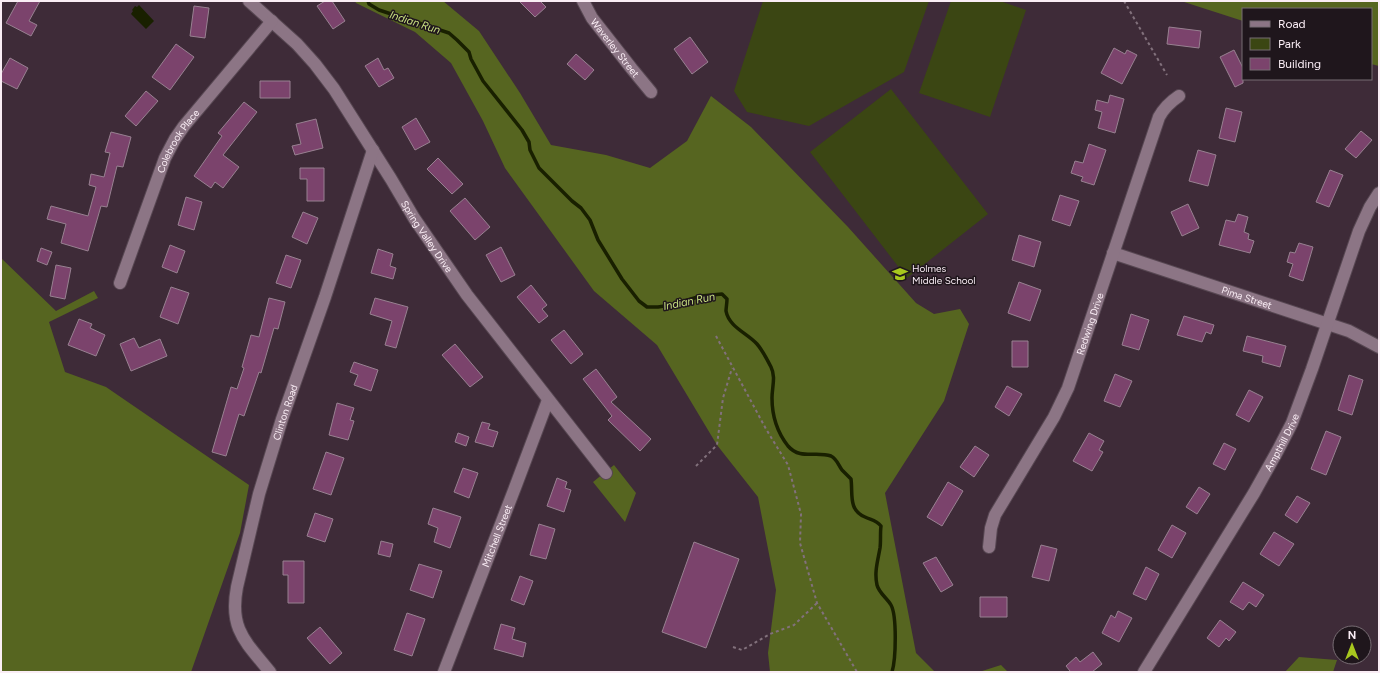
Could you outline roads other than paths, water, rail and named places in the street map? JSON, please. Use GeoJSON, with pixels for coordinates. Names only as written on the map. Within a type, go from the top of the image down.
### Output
{"type":"FeatureCollection","features":[{"type":"Feature","properties":{"kind":"street","name":"Spring Valley Drive"},"geometry":{"type":"LineString","coordinates":[[249,1],[297,44],[315,64],[334,89],[414,218],[467,295],[606,473]]}},
{"type":"Feature","properties":{"kind":"street","name":"Waverley Street"},"geometry":{"type":"LineString","coordinates":[[583,1],[592,18],[652,92]]}},
{"type":"Feature","properties":{"kind":"street","name":"Colebrook Place"},"geometry":{"type":"LineString","coordinates":[[120,283],[165,158],[175,139],[184,126],[272,21]]}},
{"type":"Feature","properties":{"kind":"street","name":"Redwing Drive"},"geometry":{"type":"LineString","coordinates":[[989,547],[991,528],[995,514],[1061,404],[1078,360],[1159,117],[1170,102],[1179,96]]}},
{"type":"Feature","properties":{"kind":"street","name":"Clinton Road"},"geometry":{"type":"LineString","coordinates":[[270,672],[245,641],[238,628],[234,613],[234,601],[259,494],[280,426],[325,297],[373,150]]}},
{"type":"Feature","properties":{"kind":"street","name":"Ampthill Drive"},"geometry":{"type":"LineString","coordinates":[[1144,672],[1254,493],[1278,450],[1294,416],[1359,231],[1379,193]]}},
{"type":"Feature","properties":{"kind":"street","name":"Pima Street"},"geometry":{"type":"LineString","coordinates":[[1113,253],[1349,331],[1379,347]]}},
{"type":"Feature","properties":{"kind":"street","name":"Mitchell Street"},"geometry":{"type":"LineString","coordinates":[[444,672],[548,400]]}},
{"type":"Feature","properties":{"kind":"waterway","name":"Indian Run"},"geometry":{"type":"LineString","coordinates":[[368,1],[369,4],[379,10],[449,33],[469,52],[471,59],[483,81],[522,130],[529,142],[530,150],[539,168],[581,208],[590,220],[598,240],[622,279],[639,301],[647,307],[658,307],[671,305],[701,296],[722,294],[727,299],[726,311],[728,317],[734,326],[757,344],[771,367],[774,378],[772,398],[773,411],[778,429],[784,441],[798,453],[833,457],[842,470],[851,479],[852,501],[856,510],[860,514],[875,521],[881,526],[876,580],[879,591],[889,602],[893,611],[895,638],[892,672]]}},
{"type":"Feature","properties":{"kind":"place","name":"Holmes Middle School"},"geometry":{"type":"Point","coordinates":[900,274]}}]}
